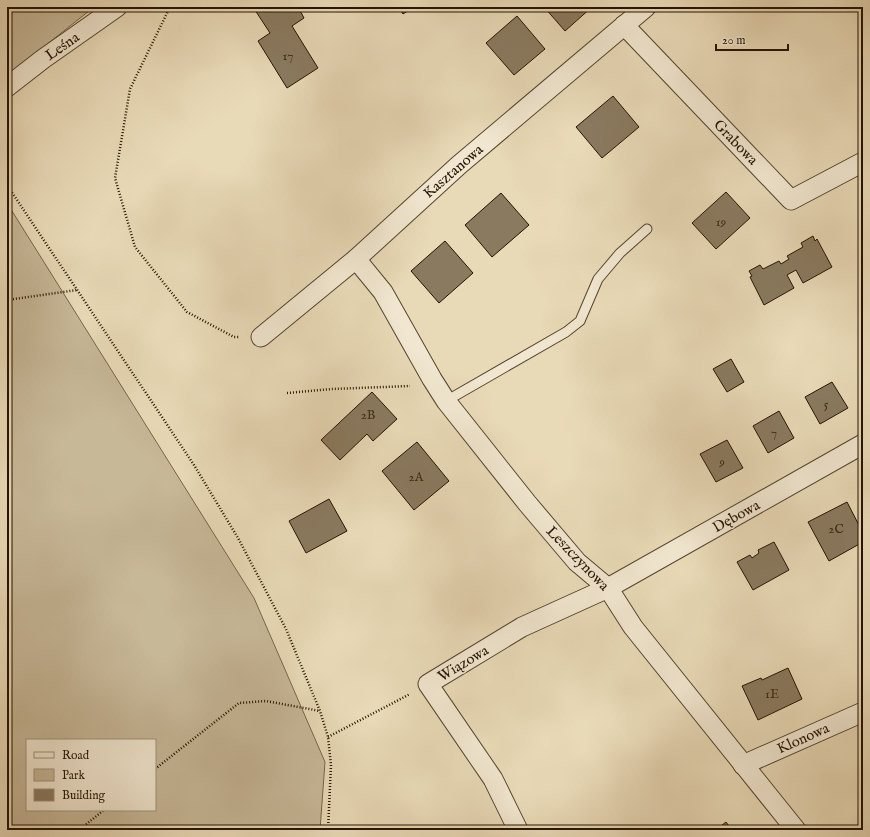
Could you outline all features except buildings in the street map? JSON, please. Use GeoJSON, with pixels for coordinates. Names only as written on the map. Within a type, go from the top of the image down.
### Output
{"type":"FeatureCollection","features":[{"type":"Feature","properties":{"kind":"street","name":"Leśna"},"geometry":{"type":"LineString","coordinates":[[7,87],[118,7]]}},
{"type":"Feature","properties":{"kind":"street","name":"Kasztanowa"},"geometry":{"type":"LineString","coordinates":[[262,337],[356,259],[459,165],[646,7]]}},
{"type":"Feature","properties":{"kind":"street","name":"Grabowa"},"geometry":{"type":"LineString","coordinates":[[624,25],[791,200],[863,162]]}},
{"type":"Feature","properties":{"kind":"street","name":"Leszczynowa"},"geometry":{"type":"LineString","coordinates":[[356,259],[383,292],[446,401],[576,562],[608,588],[632,627],[796,830]]}},
{"type":"Feature","properties":{"kind":"street","name":"Dębowa"},"geometry":{"type":"LineString","coordinates":[[608,588],[863,444]]}},
{"type":"Feature","properties":{"kind":"street","name":"Wiązowa"},"geometry":{"type":"LineString","coordinates":[[518,830],[492,779],[428,684],[522,628],[608,588]]}},
{"type":"Feature","properties":{"kind":"street","name":"Klonowa"},"geometry":{"type":"LineString","coordinates":[[743,765],[863,712]]}},
{"type":"Feature","properties":{"kind":"lane"},"geometry":{"type":"LineString","coordinates":[[446,401],[566,332],[580,321],[598,279],[620,253],[647,229]]}},
{"type":"Feature","properties":{"kind":"path"},"geometry":{"type":"LineString","coordinates":[[170,7],[130,89],[115,178],[135,247],[187,312],[234,338],[262,337]]}},
{"type":"Feature","properties":{"kind":"path"},"geometry":{"type":"LineString","coordinates":[[7,185],[194,465],[238,538],[286,629],[320,711],[328,737],[331,765],[328,830]]}},
{"type":"Feature","properties":{"kind":"path"},"geometry":{"type":"LineString","coordinates":[[7,300],[77,290]]}},
{"type":"Feature","properties":{"kind":"path"},"geometry":{"type":"LineString","coordinates":[[287,393],[332,389],[411,386],[432,379]]}},
{"type":"Feature","properties":{"kind":"path"},"geometry":{"type":"LineString","coordinates":[[328,737],[428,684]]}},
{"type":"Feature","properties":{"kind":"path"},"geometry":{"type":"LineString","coordinates":[[156,768],[239,703],[266,701],[320,711]]}},
{"type":"Feature","properties":{"kind":"path"},"geometry":{"type":"LineString","coordinates":[[78,830],[103,811]]}},
{"type":"Feature","properties":{"kind":"green space"},"geometry":{"type":"Polygon","coordinates":[[[7,7],[94,7],[7,76],[7,7]]]}},
{"type":"Feature","properties":{"kind":"green space"},"geometry":{"type":"Polygon","coordinates":[[[7,203],[254,598],[325,762],[320,830],[7,830],[7,203]]]}}]}
